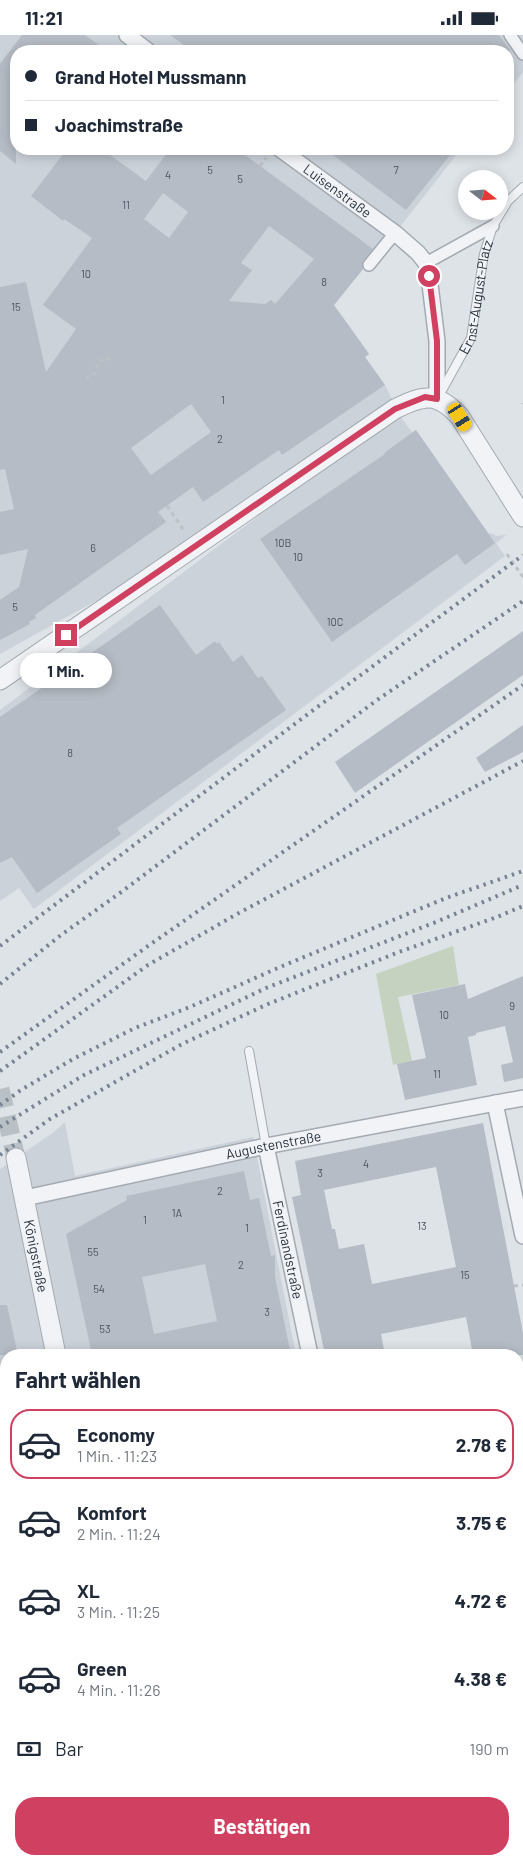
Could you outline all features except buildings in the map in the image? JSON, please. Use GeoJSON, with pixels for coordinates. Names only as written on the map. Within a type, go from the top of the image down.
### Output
{"type":"FeatureCollection","features":[{"type":"Feature","properties":{"kind":"street"},"geometry":{"type":"LineString","coordinates":[[127,35],[140,45]]}},
{"type":"Feature","properties":{"kind":"street"},"geometry":{"type":"LineString","coordinates":[[510,35],[523,53]]}},
{"type":"Feature","properties":{"kind":"street","name":"Luisenstraße"},"geometry":{"type":"LineString","coordinates":[[288,155],[395,233],[418,253],[426,263]]}},
{"type":"Feature","properties":{"kind":"street","name":"Ernst-August-Platz"},"geometry":{"type":"LineString","coordinates":[[437,399],[437,341],[426,263],[492,226]]}},
{"type":"Feature","properties":{"kind":"street"},"geometry":{"type":"LineString","coordinates":[[369,265],[395,233]]}},
{"type":"Feature","properties":{"kind":"street"},"geometry":{"type":"LineString","coordinates":[[0,681],[9,670],[395,409],[425,397],[437,399],[451,407],[460,417],[523,517]]}},
{"type":"Feature","properties":{"kind":"street","name":"Augustenstraße"},"geometry":{"type":"LineString","coordinates":[[25,1197],[266,1146],[523,1097]]}},
{"type":"Feature","properties":{"kind":"street"},"geometry":{"type":"LineString","coordinates":[[495,1103],[523,1236]]}},
{"type":"Feature","properties":{"kind":"street","name":"Ferdinandstraße"},"geometry":{"type":"LineString","coordinates":[[266,1146],[309,1349]]}},
{"type":"Feature","properties":{"kind":"street","name":"Königstraße"},"geometry":{"type":"LineString","coordinates":[[16,1157],[55,1349]]}},
{"type":"Feature","properties":{"kind":"lane","name":"Ernst-August-Platz"},"geometry":{"type":"LineString","coordinates":[[437,399],[471,337],[484,254],[492,226],[508,201],[523,187]]}},
{"type":"Feature","properties":{"kind":"lane"},"geometry":{"type":"LineString","coordinates":[[249,1051],[266,1146]]}},
{"type":"Feature","properties":{"kind":"path"},"geometry":{"type":"LineString","coordinates":[[86,379],[95,373],[98,363],[107,358],[114,361]]}},
{"type":"Feature","properties":{"kind":"path"},"geometry":{"type":"LineString","coordinates":[[167,506],[195,546]]}},
{"type":"Feature","properties":{"kind":"path"},"geometry":{"type":"LineString","coordinates":[[507,554],[523,577]]}},
{"type":"Feature","properties":{"kind":"path"},"geometry":{"type":"LineString","coordinates":[[514,1287],[523,1285]]}},
{"type":"Feature","properties":{"kind":"shaded area"},"geometry":{"type":"Polygon","coordinates":[[[0,35],[523,35],[523,72],[514,83],[514,45],[10,45],[10,155],[456,155],[395,233],[331,309],[339,319],[342,316],[369,354],[365,357],[385,385],[395,409],[195,546],[0,654],[0,35]]]}},
{"type":"Feature","properties":{"kind":"shaded area"},"geometry":{"type":"Polygon","coordinates":[[[397,412],[412,432],[416,430],[488,533],[496,536],[506,535],[496,543],[505,556],[34,909],[19,888],[0,901],[0,710],[397,412]]]}},
{"type":"Feature","properties":{"kind":"shaded area"},"geometry":{"type":"Polygon","coordinates":[[[65,1122],[75,1176],[253,1137],[295,1349],[0,1349],[0,1169],[54,1132],[65,1122]]]}},
{"type":"Feature","properties":{"kind":"green space"},"geometry":{"type":"Polygon","coordinates":[[[453,946],[459,985],[398,997],[412,1061],[393,1065],[376,974],[453,946]]]}},
{"type":"Feature","properties":{"kind":"tunnel"},"geometry":{"type":"LineString","coordinates":[[0,1089],[16,1158]]}},
{"type":"Feature","properties":{"kind":"railway"},"geometry":{"type":"LineString","coordinates":[[0,946],[523,555]]}},
{"type":"Feature","properties":{"kind":"railway"},"geometry":{"type":"LineString","coordinates":[[0,984],[61,935],[120,893],[377,700],[523,601]]}},
{"type":"Feature","properties":{"kind":"railway"},"geometry":{"type":"LineString","coordinates":[[0,1052],[148,946],[523,685]]}},
{"type":"Feature","properties":{"kind":"railway"},"geometry":{"type":"LineString","coordinates":[[0,1071],[148,965],[237,914],[523,761]]}},
{"type":"Feature","properties":{"kind":"railway"},"geometry":{"type":"LineString","coordinates":[[0,1105],[73,1059],[135,1028],[190,1007],[280,967],[446,898],[523,871]]}},
{"type":"Feature","properties":{"kind":"railway"},"geometry":{"type":"LineString","coordinates":[[0,1127],[84,1075],[266,988],[436,922],[523,885]]}},
{"type":"Feature","properties":{"kind":"railway"},"geometry":{"type":"LineString","coordinates":[[0,1155],[50,1119],[182,1044],[268,1004],[399,952],[523,906]]}},
{"type":"Feature","properties":{"kind":"route"},"geometry":{"type":"LineString","coordinates":[[66,635],[395,409],[425,397],[437,399],[437,341],[429,276]]}}]}
